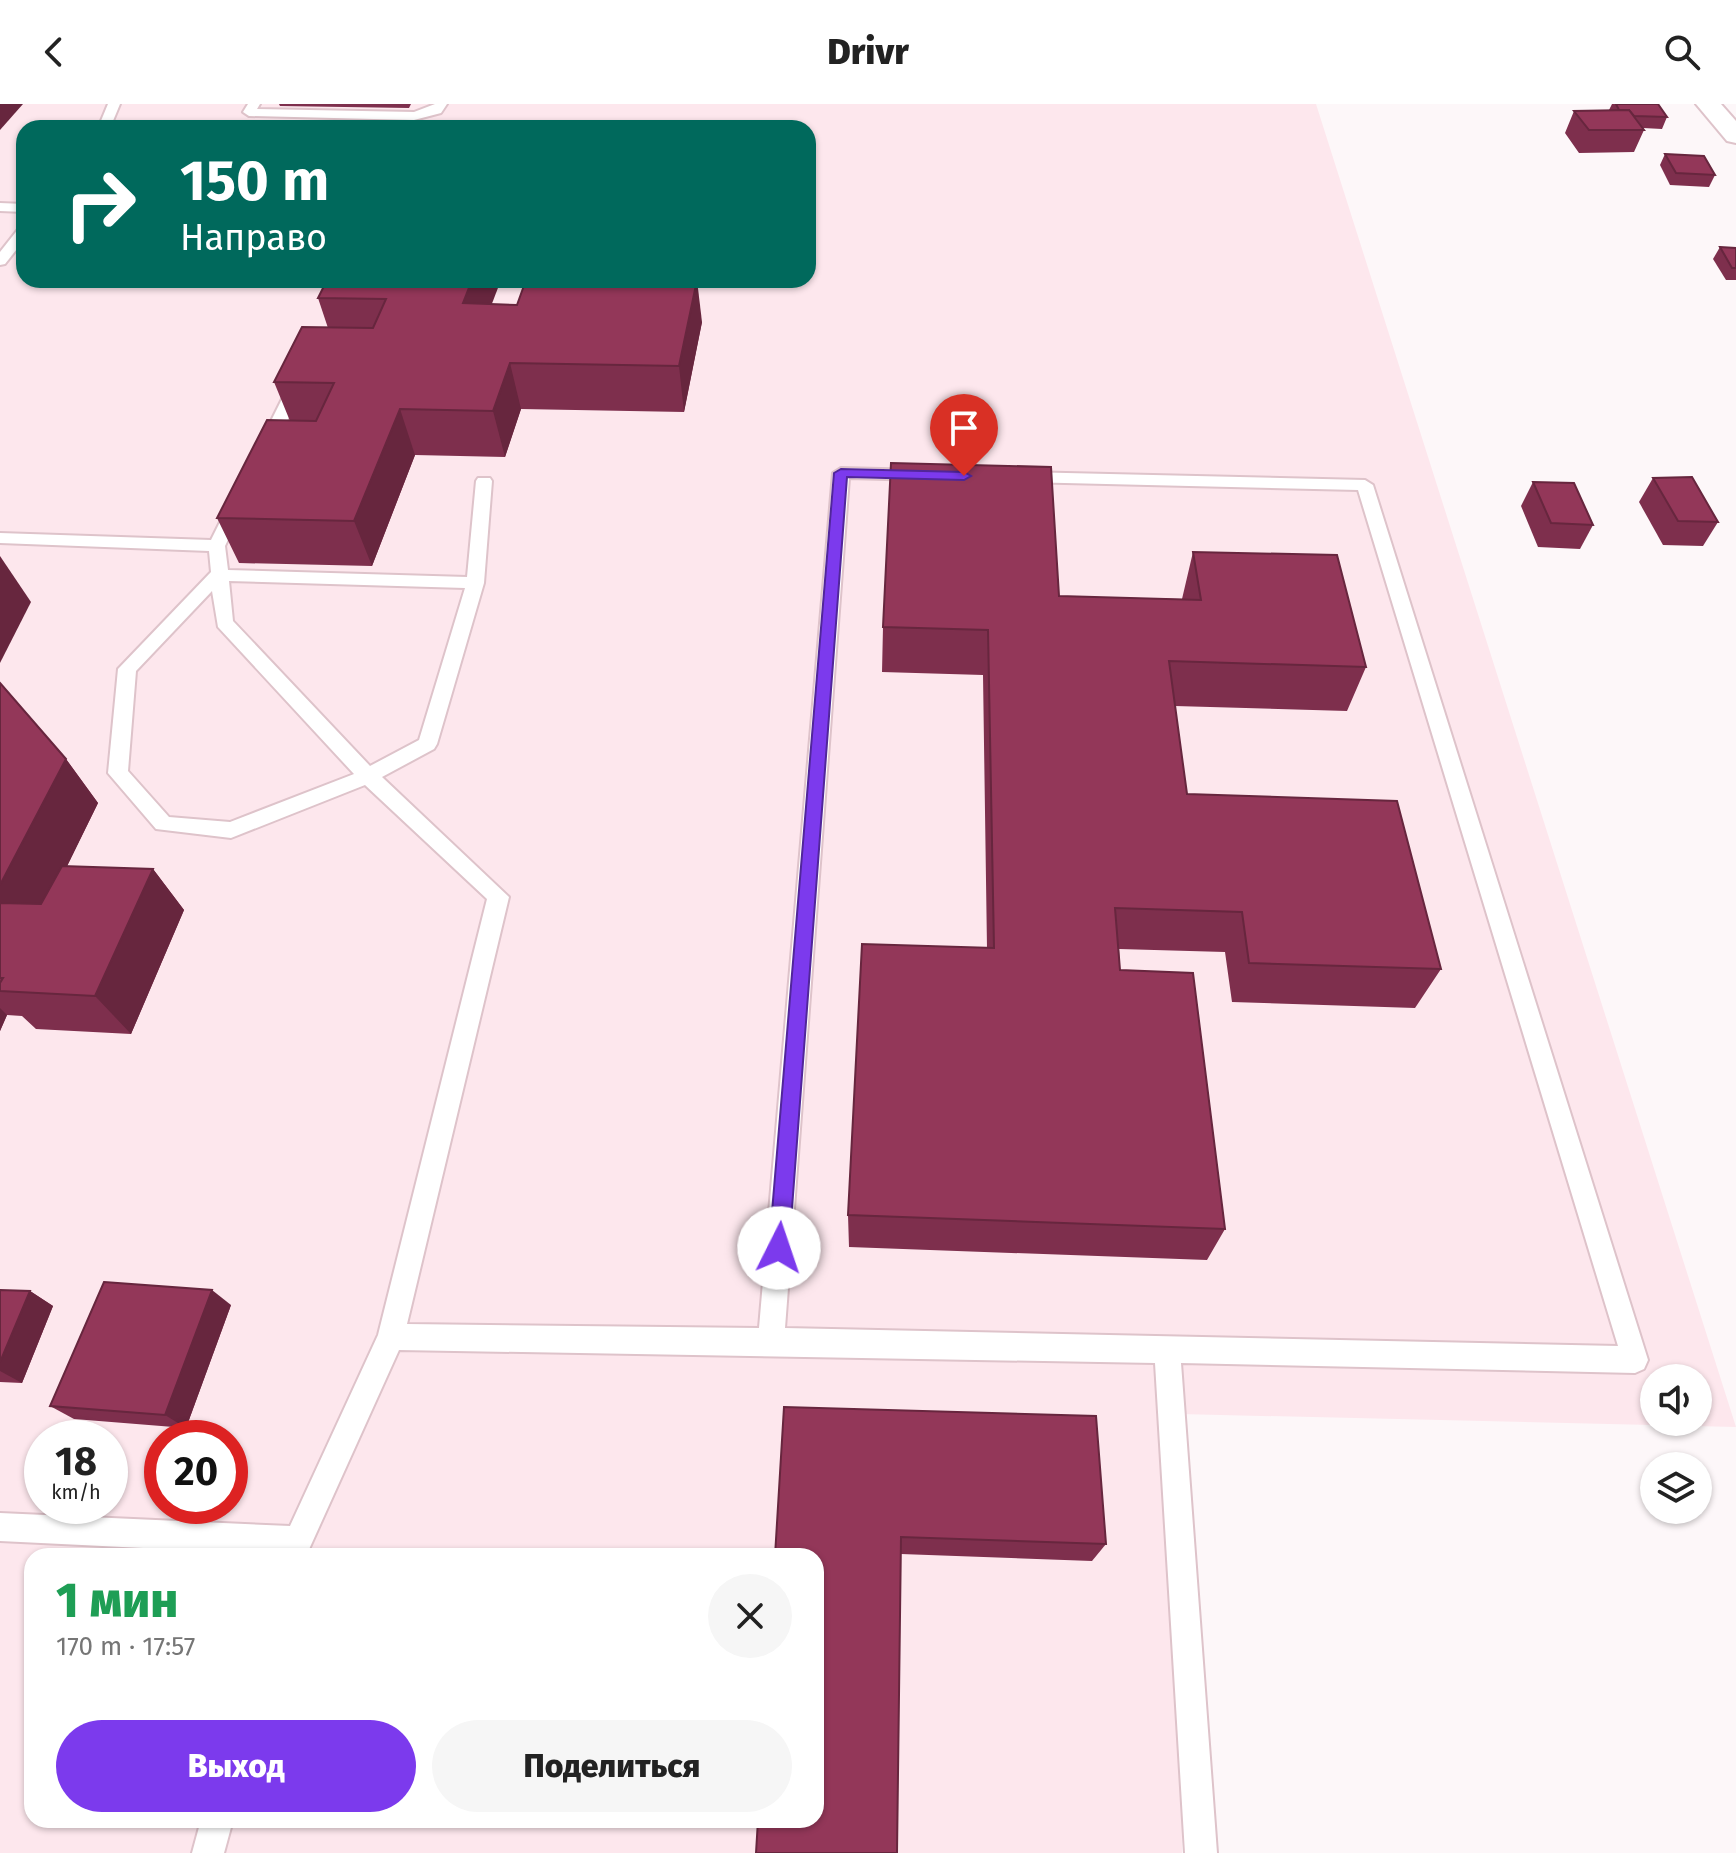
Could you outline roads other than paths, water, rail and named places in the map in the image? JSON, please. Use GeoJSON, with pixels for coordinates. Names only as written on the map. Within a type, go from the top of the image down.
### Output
{"type":"FeatureCollection","features":[{"type":"Feature","properties":{"kind":"street"},"geometry":{"type":"LineString","coordinates":[[1708,104],[1736,136]]}},
{"type":"Feature","properties":{"kind":"lane"},"geometry":{"type":"LineString","coordinates":[[254,104],[249,112],[414,116],[437,110],[441,104]]}},
{"type":"Feature","properties":{"kind":"lane"},"geometry":{"type":"LineString","coordinates":[[0,261],[16,241]]}},
{"type":"Feature","properties":{"kind":"lane"},"geometry":{"type":"LineString","coordinates":[[259,462],[308,364]]}},
{"type":"Feature","properties":{"kind":"lane"},"geometry":{"type":"LineString","coordinates":[[771,1341],[841,473],[936,475]]}},
{"type":"Feature","properties":{"kind":"lane"},"geometry":{"type":"LineString","coordinates":[[391,1337],[771,1341],[1635,1360],[1365,485],[1000,477]]}},
{"type":"Feature","properties":{"kind":"lane"},"geometry":{"type":"LineString","coordinates":[[475,583],[218,575],[127,669],[118,773],[163,824],[231,830],[368,776],[427,744],[475,583],[484,481]]}},
{"type":"Feature","properties":{"kind":"lane"},"geometry":{"type":"LineString","coordinates":[[245,490],[217,546],[224,623],[368,776],[498,897],[391,1337],[293,1548]]}},
{"type":"Feature","properties":{"kind":"lane"},"geometry":{"type":"LineString","coordinates":[[0,538],[217,546]]}},
{"type":"Feature","properties":{"kind":"lane"},"geometry":{"type":"LineString","coordinates":[[1167,1349],[1201,1853]]}},
{"type":"Feature","properties":{"kind":"lane"},"geometry":{"type":"LineString","coordinates":[[0,1527],[280,1548]]}},
{"type":"Feature","properties":{"kind":"lane"},"geometry":{"type":"LineString","coordinates":[[208,1853],[215,1828]]}}]}
